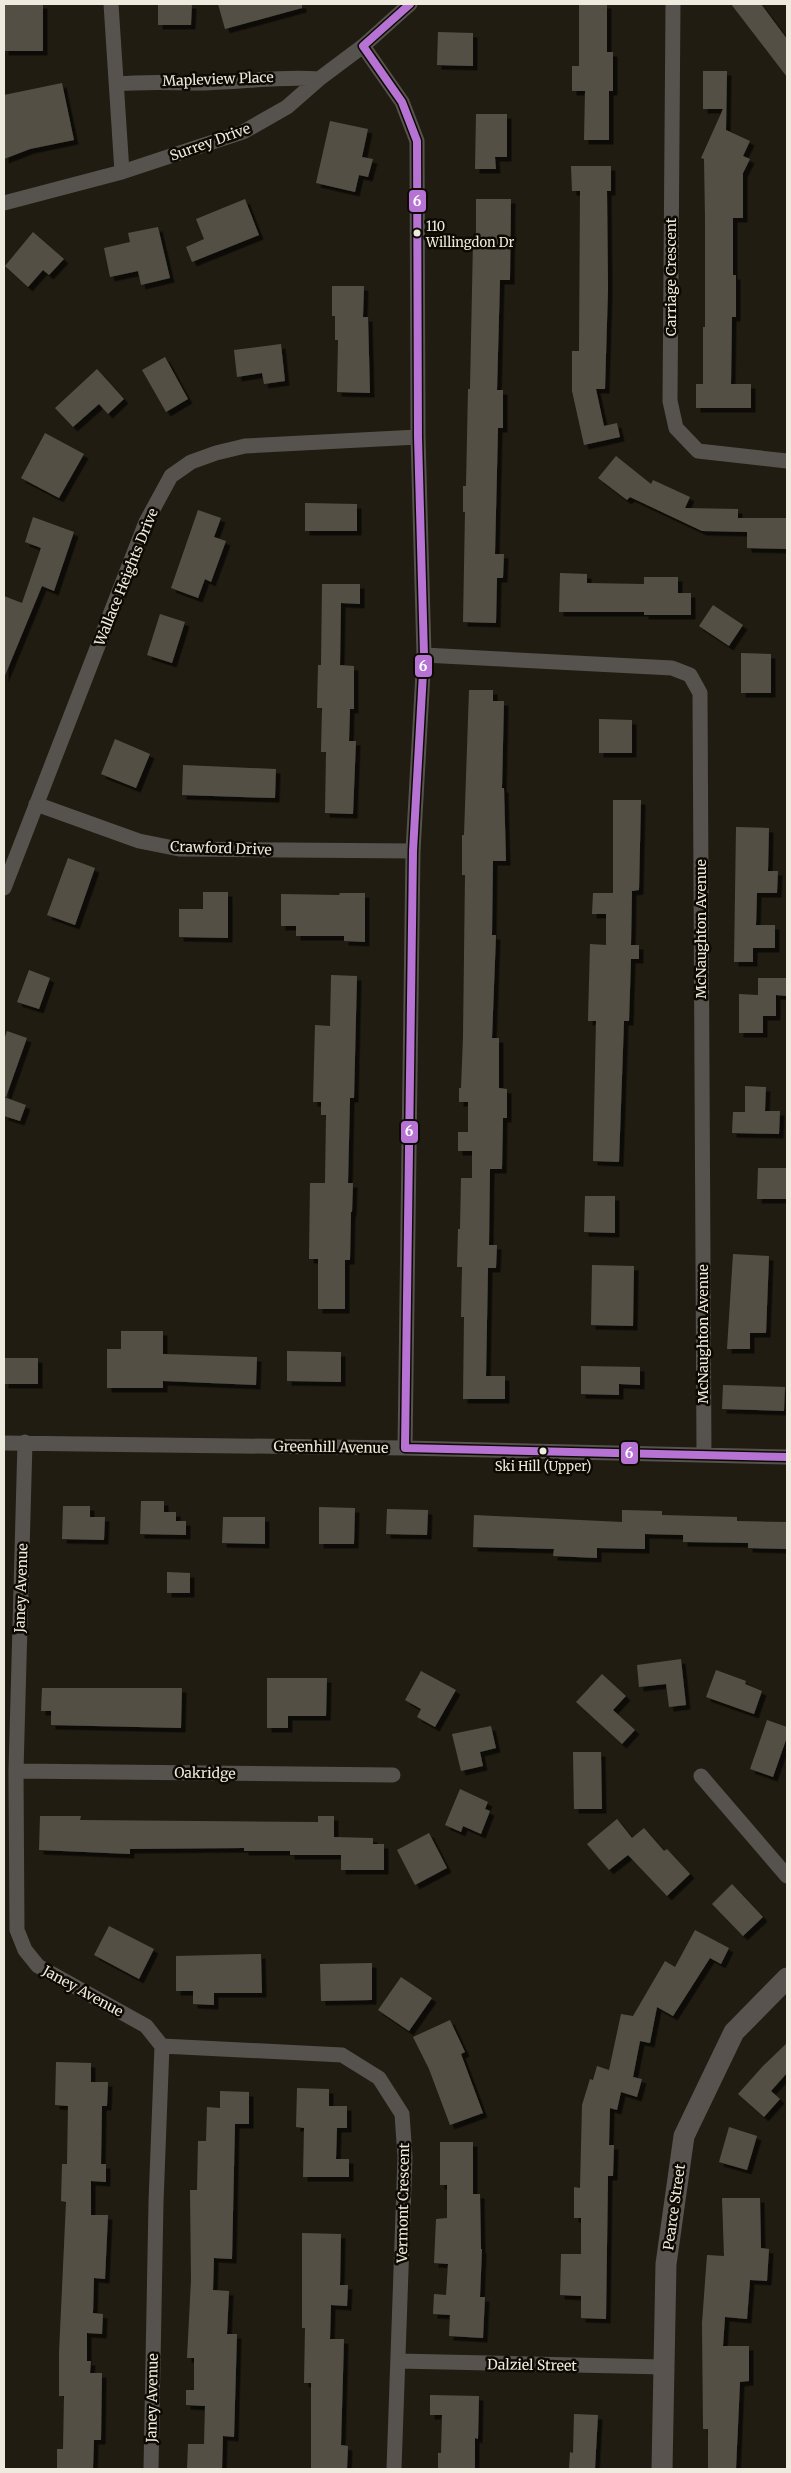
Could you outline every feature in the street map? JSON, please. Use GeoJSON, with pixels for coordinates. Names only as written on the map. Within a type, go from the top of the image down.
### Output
{"type":"FeatureCollection","features":[{"type":"Feature","properties":{"kind":"street"},"geometry":{"type":"LineString","coordinates":[[111,4],[122,172]]}},
{"type":"Feature","properties":{"kind":"street","name":"Surrey Drive"},"geometry":{"type":"LineString","coordinates":[[4,203],[122,172],[243,132],[268,120],[363,46],[410,4]]}},
{"type":"Feature","properties":{"kind":"street","name":"Carriage Crescent"},"geometry":{"type":"LineString","coordinates":[[673,4],[670,401],[676,428],[698,451],[787,461]]}},
{"type":"Feature","properties":{"kind":"street"},"geometry":{"type":"LineString","coordinates":[[363,46],[402,102],[417,141],[418,437],[424,655],[413,851],[405,1448]]}},
{"type":"Feature","properties":{"kind":"street","name":"Mapleview Place"},"geometry":{"type":"LineString","coordinates":[[117,84],[205,82],[286,76],[319,79]]}},
{"type":"Feature","properties":{"kind":"street","name":"Wallace Heights Drive"},"geometry":{"type":"LineString","coordinates":[[4,888],[146,522],[171,476],[191,462],[216,453],[246,446],[418,437]]}},
{"type":"Feature","properties":{"kind":"street","name":"McNaughton Avenue"},"geometry":{"type":"LineString","coordinates":[[424,655],[672,668],[690,676],[700,693],[704,1454]]}},
{"type":"Feature","properties":{"kind":"street","name":"Crawford Drive"},"geometry":{"type":"LineString","coordinates":[[36,804],[139,841],[178,849],[413,851]]}},
{"type":"Feature","properties":{"kind":"street"},"geometry":{"type":"LineString","coordinates":[[4,1443],[25,1442]]}},
{"type":"Feature","properties":{"kind":"street","name":"Greenhill Avenue"},"geometry":{"type":"LineString","coordinates":[[25,1442],[787,1457]]}},
{"type":"Feature","properties":{"kind":"street","name":"Janey Avenue"},"geometry":{"type":"LineString","coordinates":[[25,1442],[16,1771],[17,1930],[26,1950],[38,1966],[146,2026],[162,2046],[156,2212],[151,2469]]}},
{"type":"Feature","properties":{"kind":"street","name":"Oakridge"},"geometry":{"type":"LineString","coordinates":[[16,1771],[393,1775]]}},
{"type":"Feature","properties":{"kind":"street"},"geometry":{"type":"LineString","coordinates":[[700,1776],[787,1876]]}},
{"type":"Feature","properties":{"kind":"street","name":"Pearce Street"},"geometry":{"type":"LineString","coordinates":[[662,2469],[666,2264],[684,2136],[734,2032],[787,1978]]}},
{"type":"Feature","properties":{"kind":"street","name":"Vermont Crescent"},"geometry":{"type":"LineString","coordinates":[[162,2046],[342,2055],[379,2078],[402,2114],[406,2158],[394,2469]]}},
{"type":"Feature","properties":{"kind":"street","name":"Dalziel Street"},"geometry":{"type":"LineString","coordinates":[[399,2362],[664,2367]]}},
{"type":"Feature","properties":{"kind":"building"},"geometry":{"type":"Polygon","coordinates":[[[4,4],[43,4],[43,51],[4,51],[4,4]]]}},
{"type":"Feature","properties":{"kind":"building"},"geometry":{"type":"Polygon","coordinates":[[[158,4],[192,4],[191,25],[158,25],[158,4]]]}},
{"type":"Feature","properties":{"kind":"building"},"geometry":{"type":"Polygon","coordinates":[[[218,4],[302,4],[302,8],[225,29],[218,4]]]}},
{"type":"Feature","properties":{"kind":"building"},"geometry":{"type":"Polygon","coordinates":[[[579,4],[607,4],[607,52],[613,52],[613,91],[609,91],[609,140],[584,140],[585,91],[572,91],[572,66],[579,66],[579,4]]]}},
{"type":"Feature","properties":{"kind":"building"},"geometry":{"type":"Polygon","coordinates":[[[731,4],[761,4],[787,39],[787,77],[731,4]]]}},
{"type":"Feature","properties":{"kind":"building"},"geometry":{"type":"Polygon","coordinates":[[[438,32],[473,33],[473,66],[437,65],[438,32]]]}},
{"type":"Feature","properties":{"kind":"building"},"geometry":{"type":"Polygon","coordinates":[[[703,71],[727,71],[726,130],[750,141],[743,156],[750,159],[743,173],[743,218],[733,218],[733,275],[736,275],[736,317],[732,317],[731,384],[751,384],[751,408],[696,408],[696,384],[703,384],[703,327],[705,327],[704,159],[701,158],[723,109],[703,109],[703,71]]]}},
{"type":"Feature","properties":{"kind":"building"},"geometry":{"type":"Polygon","coordinates":[[[62,83],[74,140],[30,149],[4,159],[4,95],[62,83]]]}},
{"type":"Feature","properties":{"kind":"building"},"geometry":{"type":"Polygon","coordinates":[[[476,114],[507,114],[507,157],[495,157],[496,169],[475,169],[476,114]]]}},
{"type":"Feature","properties":{"kind":"building"},"geometry":{"type":"Polygon","coordinates":[[[330,121],[368,129],[362,157],[373,159],[368,177],[359,175],[355,192],[316,183],[330,121]]]}},
{"type":"Feature","properties":{"kind":"building"},"geometry":{"type":"Polygon","coordinates":[[[571,166],[611,166],[611,191],[607,191],[608,289],[605,389],[596,389],[604,426],[617,423],[620,437],[584,445],[572,391],[572,351],[579,351],[580,191],[572,191],[571,166]]]}},
{"type":"Feature","properties":{"kind":"building"},"geometry":{"type":"Polygon","coordinates":[[[245,199],[259,235],[192,262],[186,247],[204,239],[196,219],[245,199]]]}},
{"type":"Feature","properties":{"kind":"building"},"geometry":{"type":"Polygon","coordinates":[[[476,199],[511,199],[510,280],[500,280],[497,390],[503,390],[503,428],[498,428],[495,554],[504,554],[503,578],[497,578],[496,623],[463,622],[465,512],[463,512],[463,486],[466,486],[473,241],[476,241],[476,199]]]}},
{"type":"Feature","properties":{"kind":"building"},"geometry":{"type":"Polygon","coordinates":[[[158,227],[170,278],[141,285],[138,271],[110,277],[104,248],[130,242],[128,233],[158,227]]]}},
{"type":"Feature","properties":{"kind":"building"},"geometry":{"type":"Polygon","coordinates":[[[33,232],[64,259],[49,275],[43,270],[28,287],[5,266],[33,232]]]}},
{"type":"Feature","properties":{"kind":"building"},"geometry":{"type":"Polygon","coordinates":[[[332,286],[364,286],[363,317],[368,317],[370,393],[337,392],[338,340],[335,340],[335,316],[332,316],[332,286]]]}},
{"type":"Feature","properties":{"kind":"building"},"geometry":{"type":"Polygon","coordinates":[[[281,344],[285,381],[264,384],[262,373],[237,377],[234,350],[281,344]]]}},
{"type":"Feature","properties":{"kind":"building"},"geometry":{"type":"Polygon","coordinates":[[[165,357],[188,399],[166,412],[142,370],[165,357]]]}},
{"type":"Feature","properties":{"kind":"building"},"geometry":{"type":"Polygon","coordinates":[[[97,369],[124,399],[108,414],[99,404],[73,427],[55,408],[97,369]]]}},
{"type":"Feature","properties":{"kind":"building"},"geometry":{"type":"Polygon","coordinates":[[[45,433],[84,454],[59,498],[21,478],[45,433]]]}},
{"type":"Feature","properties":{"kind":"building"},"geometry":{"type":"Polygon","coordinates":[[[616,456],[651,484],[653,480],[690,497],[685,508],[738,509],[738,518],[787,518],[787,549],[747,548],[747,532],[702,531],[630,497],[627,500],[598,478],[616,456]]]}},
{"type":"Feature","properties":{"kind":"building"},"geometry":{"type":"Polygon","coordinates":[[[305,503],[357,504],[357,531],[305,531],[305,503]]]}},
{"type":"Feature","properties":{"kind":"building"},"geometry":{"type":"Polygon","coordinates":[[[198,510],[221,518],[214,537],[226,541],[211,582],[205,579],[198,598],[171,588],[198,510]]]}},
{"type":"Feature","properties":{"kind":"building"},"geometry":{"type":"Polygon","coordinates":[[[33,517],[74,532],[54,591],[42,586],[4,678],[4,596],[22,603],[41,548],[25,542],[33,517]]]}},
{"type":"Feature","properties":{"kind":"building"},"geometry":{"type":"Polygon","coordinates":[[[560,573],[587,574],[587,583],[644,584],[644,577],[678,577],[678,593],[691,593],[691,615],[644,615],[644,612],[559,612],[560,573]]]}},
{"type":"Feature","properties":{"kind":"building"},"geometry":{"type":"Polygon","coordinates":[[[322,584],[360,584],[360,604],[341,603],[340,665],[354,666],[354,709],[350,709],[349,741],[356,741],[353,814],[325,813],[326,752],[321,752],[322,708],[317,708],[318,665],[321,665],[322,584]]]}},
{"type":"Feature","properties":{"kind":"building"},"geometry":{"type":"Polygon","coordinates":[[[713,605],[743,625],[729,646],[699,626],[713,605]]]}},
{"type":"Feature","properties":{"kind":"building"},"geometry":{"type":"Polygon","coordinates":[[[160,614],[185,622],[172,663],[147,655],[160,614]]]}},
{"type":"Feature","properties":{"kind":"building"},"geometry":{"type":"Polygon","coordinates":[[[741,653],[771,654],[771,693],[741,693],[741,653]]]}},
{"type":"Feature","properties":{"kind":"building"},"geometry":{"type":"Polygon","coordinates":[[[469,690],[493,690],[493,701],[504,701],[502,788],[504,788],[506,861],[493,861],[492,935],[496,935],[492,1038],[499,1038],[499,1088],[507,1089],[507,1118],[503,1118],[502,1169],[490,1169],[489,1245],[497,1245],[496,1268],[488,1268],[486,1376],[505,1376],[505,1399],[463,1399],[464,1317],[461,1317],[462,1267],[457,1267],[458,1229],[460,1229],[461,1178],[472,1178],[472,1151],[458,1151],[458,1132],[468,1132],[468,1102],[459,1102],[459,1088],[461,1088],[463,1037],[465,875],[462,875],[462,835],[464,835],[469,690]]]}},
{"type":"Feature","properties":{"kind":"building"},"geometry":{"type":"Polygon","coordinates":[[[599,719],[632,720],[632,753],[599,753],[599,719]]]}},
{"type":"Feature","properties":{"kind":"building"},"geometry":{"type":"Polygon","coordinates":[[[115,739],[150,754],[136,788],[101,774],[115,739]]]}},
{"type":"Feature","properties":{"kind":"building"},"geometry":{"type":"Polygon","coordinates":[[[183,765],[276,769],[275,798],[182,795],[183,765]]]}},
{"type":"Feature","properties":{"kind":"building"},"geometry":{"type":"Polygon","coordinates":[[[613,800],[641,800],[639,890],[632,891],[631,945],[639,945],[639,959],[631,959],[629,1021],[624,1021],[619,1162],[593,1161],[596,1021],[588,1021],[590,944],[606,945],[606,914],[592,914],[593,893],[613,893],[613,800]]]}},
{"type":"Feature","properties":{"kind":"building"},"geometry":{"type":"Polygon","coordinates":[[[736,827],[769,828],[768,871],[778,871],[777,893],[757,893],[756,925],[775,925],[775,948],[753,948],[753,962],[734,962],[736,827]]]}},
{"type":"Feature","properties":{"kind":"building"},"geometry":{"type":"Polygon","coordinates":[[[68,858],[95,868],[75,925],[47,915],[68,858]]]}},
{"type":"Feature","properties":{"kind":"building"},"geometry":{"type":"Polygon","coordinates":[[[203,892],[228,892],[228,938],[179,937],[179,909],[203,909],[203,892]]]}},
{"type":"Feature","properties":{"kind":"building"},"geometry":{"type":"Polygon","coordinates":[[[340,893],[365,893],[365,942],[344,941],[344,936],[296,936],[296,926],[281,926],[281,894],[339,895],[340,893]]]}},
{"type":"Feature","properties":{"kind":"building"},"geometry":{"type":"Polygon","coordinates":[[[29,970],[50,978],[39,1009],[17,1002],[29,970]]]}},
{"type":"Feature","properties":{"kind":"building"},"geometry":{"type":"Polygon","coordinates":[[[331,975],[357,976],[354,1098],[350,1098],[348,1183],[353,1183],[352,1212],[350,1260],[345,1260],[345,1309],[318,1309],[318,1259],[309,1259],[310,1183],[325,1183],[326,1115],[321,1115],[321,1102],[313,1102],[315,1025],[330,1026],[331,975]]]}},
{"type":"Feature","properties":{"kind":"building"},"geometry":{"type":"Polygon","coordinates":[[[758,978],[787,978],[787,996],[776,995],[776,1016],[763,1016],[763,1033],[739,1033],[739,994],[758,995],[758,978]]]}},
{"type":"Feature","properties":{"kind":"building"},"geometry":{"type":"Polygon","coordinates":[[[7,1031],[27,1038],[6,1097],[4,1096],[4,1040],[7,1031]]]}},
{"type":"Feature","properties":{"kind":"building"},"geometry":{"type":"Polygon","coordinates":[[[745,1086],[766,1087],[765,1111],[780,1111],[779,1134],[732,1133],[733,1112],[745,1112],[745,1086]]]}},
{"type":"Feature","properties":{"kind":"building"},"geometry":{"type":"Polygon","coordinates":[[[4,1097],[26,1105],[20,1121],[4,1116],[4,1097]]]}},
{"type":"Feature","properties":{"kind":"building"},"geometry":{"type":"Polygon","coordinates":[[[758,1168],[786,1168],[786,1199],[757,1199],[758,1168]]]}},
{"type":"Feature","properties":{"kind":"building"},"geometry":{"type":"Polygon","coordinates":[[[585,1196],[615,1196],[615,1233],[584,1232],[585,1196]]]}},
{"type":"Feature","properties":{"kind":"building"},"geometry":{"type":"Polygon","coordinates":[[[733,1254],[769,1256],[766,1333],[750,1333],[750,1349],[727,1349],[733,1254]]]}},
{"type":"Feature","properties":{"kind":"building"},"geometry":{"type":"Polygon","coordinates":[[[592,1265],[634,1266],[633,1326],[591,1325],[592,1265]]]}},
{"type":"Feature","properties":{"kind":"building"},"geometry":{"type":"Polygon","coordinates":[[[121,1331],[163,1331],[163,1354],[257,1357],[256,1385],[163,1381],[163,1388],[107,1388],[107,1349],[121,1349],[121,1331]]]}},
{"type":"Feature","properties":{"kind":"building"},"geometry":{"type":"Polygon","coordinates":[[[287,1351],[341,1352],[341,1382],[287,1381],[287,1351]]]}},
{"type":"Feature","properties":{"kind":"building"},"geometry":{"type":"Polygon","coordinates":[[[4,1358],[38,1358],[38,1384],[4,1384],[4,1358]]]}},
{"type":"Feature","properties":{"kind":"building"},"geometry":{"type":"Polygon","coordinates":[[[581,1366],[640,1367],[640,1385],[619,1384],[619,1395],[581,1394],[581,1366]]]}},
{"type":"Feature","properties":{"kind":"building"},"geometry":{"type":"Polygon","coordinates":[[[723,1385],[785,1387],[784,1411],[722,1409],[723,1385]]]}},
{"type":"Feature","properties":{"kind":"building"},"geometry":{"type":"Polygon","coordinates":[[[141,1501],[164,1501],[164,1512],[176,1512],[176,1521],[186,1521],[186,1535],[140,1534],[141,1501]]]}},
{"type":"Feature","properties":{"kind":"building"},"geometry":{"type":"Polygon","coordinates":[[[63,1506],[90,1506],[90,1517],[105,1517],[104,1540],[62,1539],[63,1506]]]}},
{"type":"Feature","properties":{"kind":"building"},"geometry":{"type":"Polygon","coordinates":[[[319,1507],[355,1508],[354,1544],[319,1544],[319,1507]]]}},
{"type":"Feature","properties":{"kind":"building"},"geometry":{"type":"Polygon","coordinates":[[[387,1509],[428,1510],[427,1535],[386,1534],[387,1509]]]}},
{"type":"Feature","properties":{"kind":"building"},"geometry":{"type":"Polygon","coordinates":[[[622,1510],[662,1511],[662,1515],[737,1517],[737,1521],[787,1522],[787,1549],[748,1548],[748,1543],[683,1542],[683,1535],[645,1534],[645,1549],[597,1548],[597,1558],[553,1556],[554,1549],[473,1547],[474,1515],[622,1522],[622,1510]]]}},
{"type":"Feature","properties":{"kind":"building"},"geometry":{"type":"Polygon","coordinates":[[[223,1517],[265,1517],[265,1544],[222,1543],[223,1517]]]}},
{"type":"Feature","properties":{"kind":"building"},"geometry":{"type":"Polygon","coordinates":[[[167,1572],[190,1573],[190,1593],[167,1593],[167,1572]]]}},
{"type":"Feature","properties":{"kind":"building"},"geometry":{"type":"Polygon","coordinates":[[[681,1659],[686,1705],[669,1707],[666,1684],[639,1687],[637,1665],[681,1659]]]}},
{"type":"Feature","properties":{"kind":"building"},"geometry":{"type":"Polygon","coordinates":[[[716,1670],[746,1681],[745,1684],[762,1691],[754,1714],[706,1697],[716,1670]]]}},
{"type":"Feature","properties":{"kind":"building"},"geometry":{"type":"Polygon","coordinates":[[[421,1671],[456,1690],[435,1727],[417,1717],[421,1709],[405,1700],[421,1671]]]}},
{"type":"Feature","properties":{"kind":"building"},"geometry":{"type":"Polygon","coordinates":[[[602,1674],[626,1696],[613,1710],[635,1730],[622,1744],[576,1702],[602,1674]]]}},
{"type":"Feature","properties":{"kind":"building"},"geometry":{"type":"Polygon","coordinates":[[[267,1678],[327,1678],[326,1716],[288,1716],[288,1728],[267,1728],[267,1678]]]}},
{"type":"Feature","properties":{"kind":"building"},"geometry":{"type":"Polygon","coordinates":[[[42,1688],[182,1688],[181,1728],[51,1725],[51,1711],[41,1711],[42,1688]]]}},
{"type":"Feature","properties":{"kind":"building"},"geometry":{"type":"Polygon","coordinates":[[[767,1720],[787,1727],[787,1737],[773,1777],[750,1769],[767,1720]]]}},
{"type":"Feature","properties":{"kind":"building"},"geometry":{"type":"Polygon","coordinates":[[[491,1726],[496,1748],[480,1752],[483,1766],[461,1771],[452,1734],[491,1726]]]}},
{"type":"Feature","properties":{"kind":"building"},"geometry":{"type":"Polygon","coordinates":[[[573,1752],[601,1752],[602,1809],[574,1809],[573,1752]]]}},
{"type":"Feature","properties":{"kind":"building"},"geometry":{"type":"Polygon","coordinates":[[[460,1789],[488,1802],[485,1809],[490,1811],[481,1834],[463,1826],[461,1832],[445,1825],[460,1789]]]}},
{"type":"Feature","properties":{"kind":"building"},"geometry":{"type":"Polygon","coordinates":[[[40,1816],[81,1816],[80,1820],[318,1822],[318,1816],[334,1816],[334,1837],[373,1838],[373,1844],[384,1844],[384,1870],[341,1870],[341,1855],[290,1855],[290,1851],[244,1851],[244,1848],[130,1849],[130,1854],[39,1850],[40,1816]]]}},
{"type":"Feature","properties":{"kind":"building"},"geometry":{"type":"Polygon","coordinates":[[[617,1819],[632,1838],[644,1828],[664,1851],[667,1849],[690,1874],[667,1896],[628,1855],[609,1870],[587,1844],[617,1819]]]}},
{"type":"Feature","properties":{"kind":"building"},"geometry":{"type":"Polygon","coordinates":[[[429,1833],[447,1868],[415,1885],[397,1850],[429,1833]]]}},
{"type":"Feature","properties":{"kind":"building"},"geometry":{"type":"Polygon","coordinates":[[[732,1884],[763,1917],[743,1936],[712,1904],[732,1884]]]}},
{"type":"Feature","properties":{"kind":"building"},"geometry":{"type":"Polygon","coordinates":[[[109,1926],[154,1949],[139,1979],[94,1955],[109,1926]]]}},
{"type":"Feature","properties":{"kind":"building"},"geometry":{"type":"Polygon","coordinates":[[[695,1930],[729,1948],[721,1964],[710,1958],[673,2016],[657,2007],[650,2043],[640,2041],[633,2077],[642,2079],[637,2097],[621,2092],[617,2110],[610,2108],[609,2145],[614,2145],[613,2176],[608,2176],[606,2319],[581,2318],[581,2296],[560,2295],[561,2254],[581,2254],[581,2218],[574,2218],[574,2187],[580,2188],[582,2105],[590,2079],[593,2080],[597,2066],[609,2070],[621,2014],[633,2016],[665,1961],[675,1967],[695,1930]]]}},
{"type":"Feature","properties":{"kind":"building"},"geometry":{"type":"Polygon","coordinates":[[[261,1954],[262,1993],[214,1993],[214,2005],[193,2004],[193,1991],[176,1991],[176,1956],[261,1954]]]}},
{"type":"Feature","properties":{"kind":"building"},"geometry":{"type":"Polygon","coordinates":[[[372,1963],[372,2000],[321,2001],[320,1964],[372,1963]]]}},
{"type":"Feature","properties":{"kind":"building"},"geometry":{"type":"Polygon","coordinates":[[[401,1977],[432,1998],[409,2031],[378,2010],[401,1977]]]}},
{"type":"Feature","properties":{"kind":"building"},"geometry":{"type":"Polygon","coordinates":[[[450,2020],[465,2052],[461,2054],[483,2113],[450,2125],[429,2069],[413,2037],[450,2020]]]}},
{"type":"Feature","properties":{"kind":"building"},"geometry":{"type":"Polygon","coordinates":[[[787,2043],[787,2073],[771,2091],[780,2099],[764,2117],[738,2094],[787,2043]]]}},
{"type":"Feature","properties":{"kind":"building"},"geometry":{"type":"Polygon","coordinates":[[[56,2062],[91,2063],[91,2082],[108,2082],[107,2106],[102,2106],[101,2164],[106,2164],[106,2182],[91,2181],[91,2215],[108,2215],[105,2279],[94,2278],[93,2313],[103,2314],[102,2334],[87,2333],[87,2361],[91,2361],[90,2373],[102,2373],[101,2440],[94,2440],[93,2469],[57,2469],[57,2449],[63,2449],[64,2396],[59,2396],[59,2353],[66,2202],[61,2201],[62,2164],[67,2164],[68,2106],[55,2105],[56,2062]]]}},
{"type":"Feature","properties":{"kind":"building"},"geometry":{"type":"Polygon","coordinates":[[[297,2088],[329,2089],[329,2106],[347,2106],[347,2128],[337,2128],[336,2159],[349,2159],[349,2177],[303,2177],[304,2128],[296,2127],[297,2088]]]}},
{"type":"Feature","properties":{"kind":"building"},"geometry":{"type":"Polygon","coordinates":[[[220,2091],[249,2092],[249,2124],[235,2124],[232,2259],[214,2258],[213,2290],[229,2291],[227,2334],[237,2334],[234,2437],[223,2436],[222,2469],[187,2469],[188,2444],[204,2444],[205,2406],[186,2405],[186,2390],[194,2390],[194,2358],[187,2358],[191,2280],[190,2190],[197,2190],[198,2141],[206,2141],[207,2107],[220,2108],[220,2091]]]}},
{"type":"Feature","properties":{"kind":"building"},"geometry":{"type":"Polygon","coordinates":[[[729,2127],[757,2136],[747,2170],[719,2162],[729,2127]]]}},
{"type":"Feature","properties":{"kind":"building"},"geometry":{"type":"Polygon","coordinates":[[[440,2142],[473,2142],[473,2194],[480,2194],[482,2249],[480,2297],[485,2297],[483,2338],[449,2336],[450,2315],[433,2314],[434,2294],[446,2295],[448,2264],[434,2263],[436,2219],[447,2218],[447,2185],[440,2185],[440,2142]]]}},
{"type":"Feature","properties":{"kind":"building"},"geometry":{"type":"Polygon","coordinates":[[[722,2198],[760,2198],[761,2248],[769,2249],[767,2281],[750,2280],[747,2319],[725,2317],[723,2346],[749,2346],[749,2381],[740,2382],[736,2469],[708,2469],[708,2429],[703,2429],[702,2323],[707,2255],[724,2256],[722,2198]]]}},
{"type":"Feature","properties":{"kind":"building"},"geometry":{"type":"Polygon","coordinates":[[[302,2233],[341,2234],[340,2285],[348,2285],[347,2306],[331,2305],[330,2339],[344,2339],[341,2445],[348,2446],[347,2469],[311,2469],[311,2383],[304,2383],[305,2328],[302,2328],[302,2233]]]}},
{"type":"Feature","properties":{"kind":"building"},"geometry":{"type":"Polygon","coordinates":[[[430,2395],[479,2396],[478,2439],[475,2438],[475,2469],[438,2469],[438,2453],[441,2453],[442,2415],[430,2415],[430,2395]]]}},
{"type":"Feature","properties":{"kind":"building"},"geometry":{"type":"Polygon","coordinates":[[[574,2414],[598,2415],[595,2469],[569,2469],[570,2452],[573,2453],[574,2414]]]}},
{"type":"Feature","properties":{"kind":"transit line","name":"6"},"geometry":{"type":"LineString","coordinates":[[410,4],[363,46],[402,102],[417,141],[418,437],[424,655],[413,851],[405,1448],[787,1457]]}},
{"type":"Feature","properties":{"kind":"place","name":"110 Willingdon Dr"},"geometry":{"type":"Point","coordinates":[417,233]}},
{"type":"Feature","properties":{"kind":"place","name":"Ski Hill (Upper)"},"geometry":{"type":"Point","coordinates":[543,1451]}}]}
